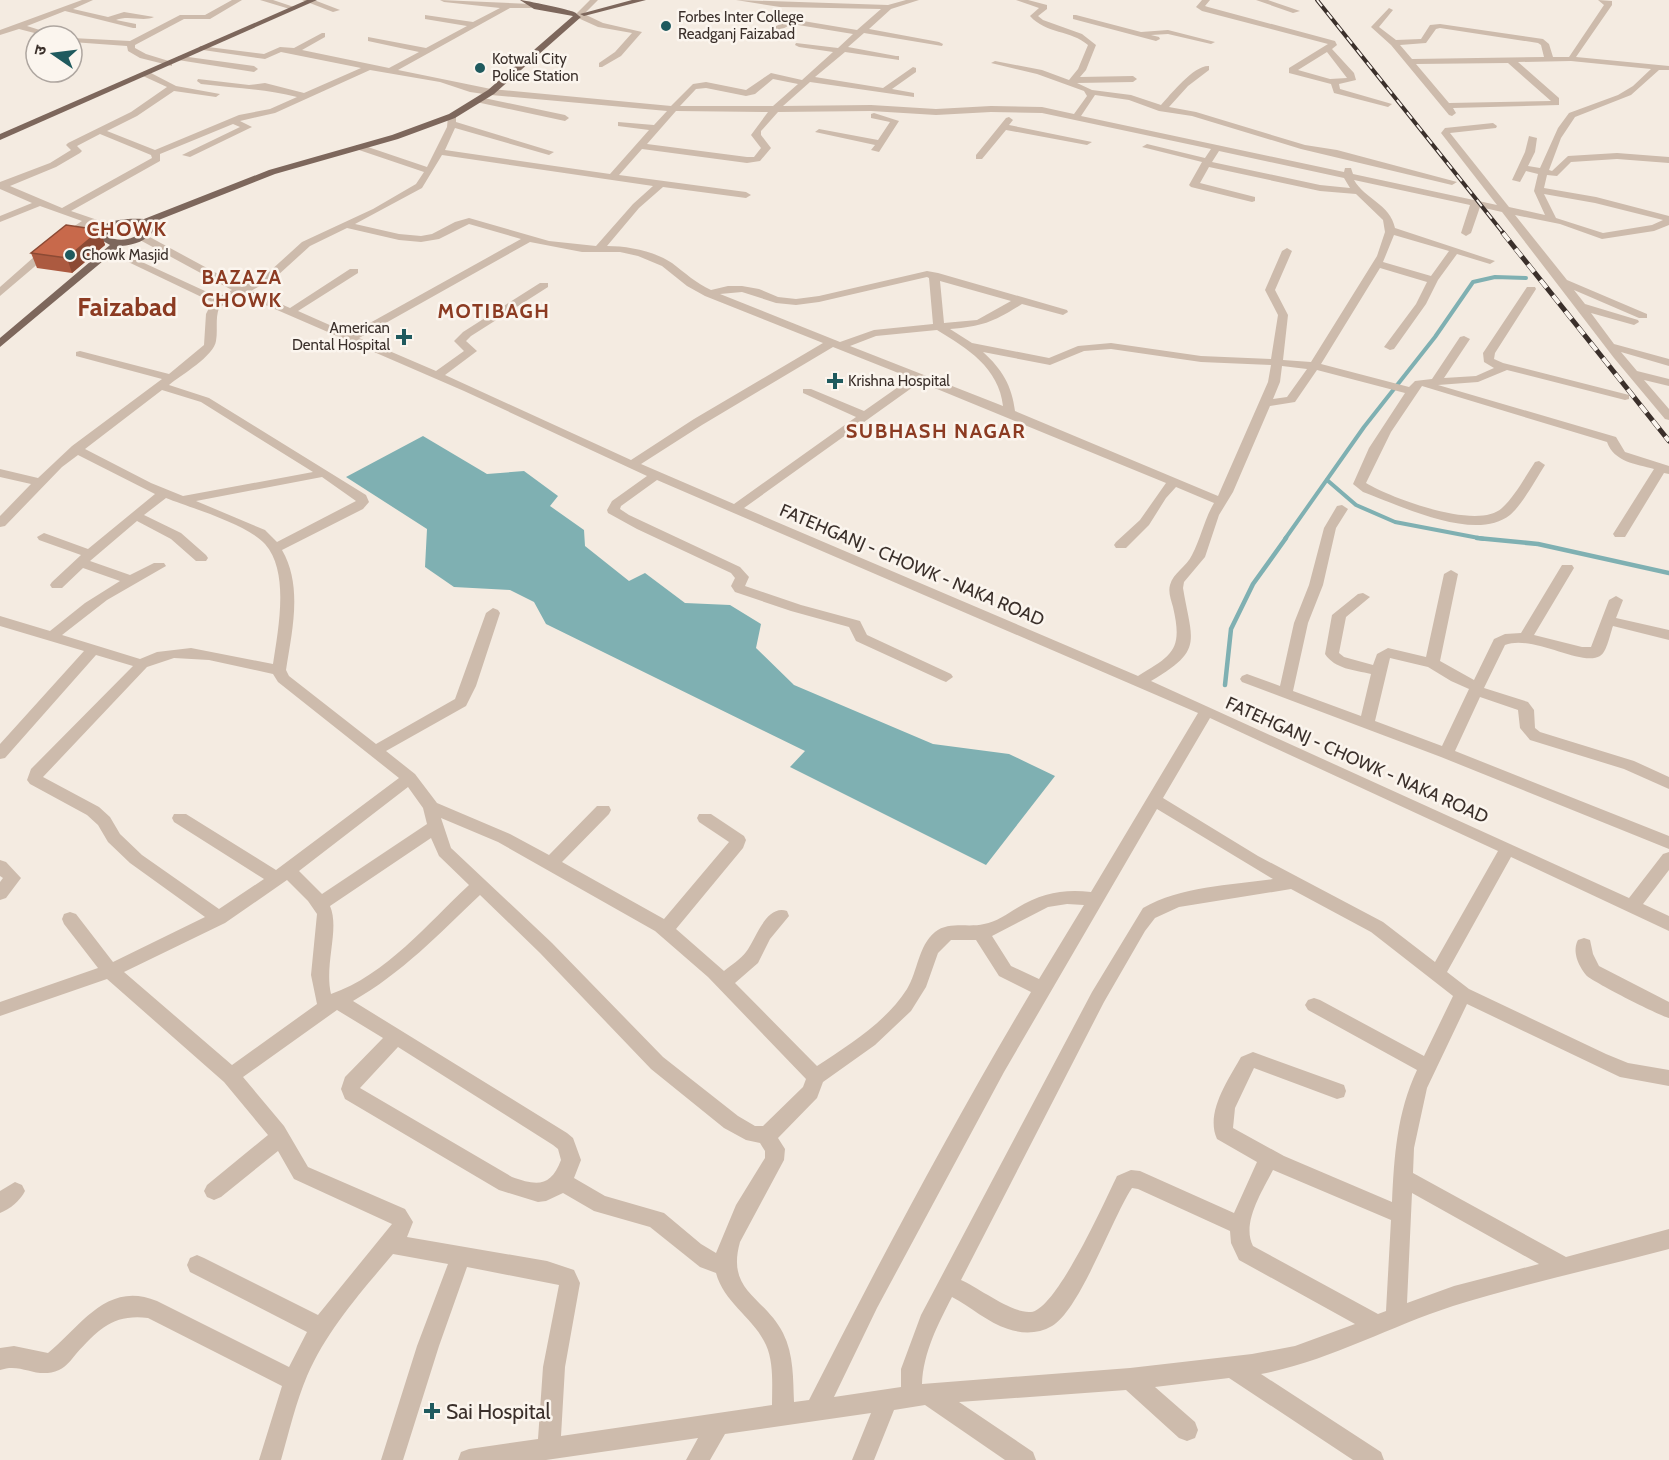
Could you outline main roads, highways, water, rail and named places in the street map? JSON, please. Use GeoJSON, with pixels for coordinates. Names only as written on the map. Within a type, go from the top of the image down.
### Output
{"type":"FeatureCollection","features":[{"type":"Feature","properties":{"kind":"main road"},"geometry":{"type":"LineString","coordinates":[[0,137],[310,0]]}},
{"type":"Feature","properties":{"kind":"main road"},"geometry":{"type":"LineString","coordinates":[[527,3],[579,15],[642,0]]}},
{"type":"Feature","properties":{"kind":"main road"},"geometry":{"type":"LineString","coordinates":[[118,243],[101,237],[108,226],[130,221],[145,222],[272,172],[452,120],[491,92],[579,15]]}},
{"type":"Feature","properties":{"kind":"main road"},"geometry":{"type":"LineString","coordinates":[[0,344],[118,243],[141,237],[150,229],[145,222]]}},
{"type":"Feature","properties":{"kind":"water"},"geometry":{"type":"Polygon","coordinates":[[[423,436],[487,474],[524,471],[558,496],[550,506],[584,530],[585,546],[629,581],[645,573],[685,603],[730,605],[761,624],[756,648],[794,685],[933,744],[1009,754],[1055,776],[986,865],[790,767],[805,751],[546,624],[534,602],[510,590],[454,587],[425,567],[427,529],[346,477],[423,436]]]}},
{"type":"Feature","properties":{"kind":"waterway"},"geometry":{"type":"LineString","coordinates":[[1285,539],[1364,427],[1435,337],[1473,282],[1495,277],[1526,278]]}},
{"type":"Feature","properties":{"kind":"waterway"},"geometry":{"type":"LineString","coordinates":[[1327,480],[1356,505],[1395,522],[1481,538]]}},
{"type":"Feature","properties":{"kind":"waterway"},"geometry":{"type":"LineString","coordinates":[[1225,685],[1231,629],[1253,584],[1286,538]]}},
{"type":"Feature","properties":{"kind":"waterway"},"geometry":{"type":"LineString","coordinates":[[1481,538],[1538,544],[1669,573]]}},
{"type":"Feature","properties":{"kind":"railway"},"geometry":{"type":"LineString","coordinates":[[1317,0],[1504,234]]}},
{"type":"Feature","properties":{"kind":"railway"},"geometry":{"type":"LineString","coordinates":[[1503,233],[1669,441]]}},
{"type":"Feature","properties":{"kind":"place","name":"Forbes Inter College Readganj Faizabad"},"geometry":{"type":"Point","coordinates":[666,26]}},
{"type":"Feature","properties":{"kind":"place","name":"Kotwali City Police Station"},"geometry":{"type":"Point","coordinates":[480,68]}},
{"type":"Feature","properties":{"kind":"place","name":"Chowk Masjid"},"geometry":{"type":"Point","coordinates":[70,255]}},
{"type":"Feature","properties":{"kind":"place","name":"American Dental Hospital"},"geometry":{"type":"Point","coordinates":[404,337]}},
{"type":"Feature","properties":{"kind":"place","name":"Krishna Hospital"},"geometry":{"type":"Point","coordinates":[835,381]}},
{"type":"Feature","properties":{"kind":"place","name":"Sai Hospital"},"geometry":{"type":"Point","coordinates":[432,1411]}},
{"type":"Feature","properties":{"kind":"district","name":"CHOWK"},"geometry":{"type":"Point","coordinates":[127,229]}},
{"type":"Feature","properties":{"kind":"district","name":"BAZAZA CHOWK"},"geometry":{"type":"Point","coordinates":[242,288]}},
{"type":"Feature","properties":{"kind":"district","name":"Faizabad"},"geometry":{"type":"Point","coordinates":[127,307]}},
{"type":"Feature","properties":{"kind":"district","name":"MOTIBAGH"},"geometry":{"type":"Point","coordinates":[494,311]}},
{"type":"Feature","properties":{"kind":"district","name":"SUBHASH NAGAR"},"geometry":{"type":"Point","coordinates":[936,431]}}]}
